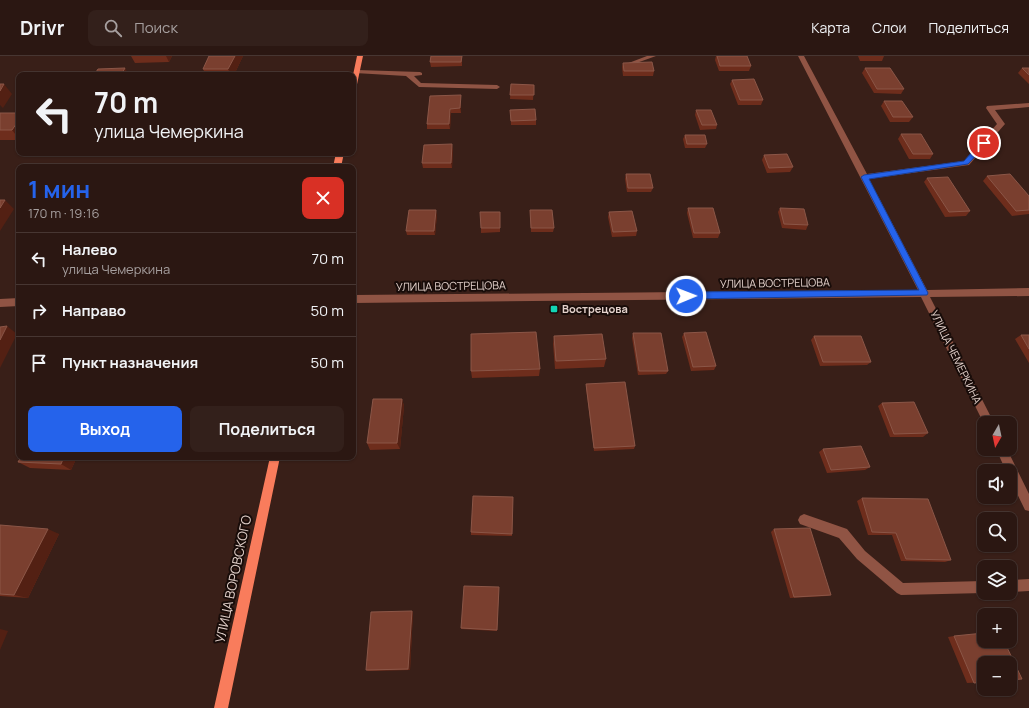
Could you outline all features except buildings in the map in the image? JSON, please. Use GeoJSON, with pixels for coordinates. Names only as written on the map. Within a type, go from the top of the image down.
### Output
{"type":"FeatureCollection","features":[{"type":"Feature","properties":{"kind":"main road"},"geometry":{"type":"LineString","coordinates":[[356,76],[360,56]]}},
{"type":"Feature","properties":{"kind":"main road","name":"УЛИЦА ВОРОВСКОГО"},"geometry":{"type":"LineString","coordinates":[[221,708],[274,460]]}},
{"type":"Feature","properties":{"kind":"street"},"geometry":{"type":"LineString","coordinates":[[629,64],[653,56]]}},
{"type":"Feature","properties":{"kind":"street","name":"УЛИЦА ЧЕМЕРКИНА"},"geometry":{"type":"LineString","coordinates":[[801,56],[924,293],[986,416]]}},
{"type":"Feature","properties":{"kind":"street"},"geometry":{"type":"LineString","coordinates":[[357,72],[420,74]]}},
{"type":"Feature","properties":{"kind":"street"},"geometry":{"type":"LineString","coordinates":[[408,74],[419,85],[497,87]]}},
{"type":"Feature","properties":{"kind":"street"},"geometry":{"type":"LineString","coordinates":[[864,177],[966,163],[1001,124],[990,108],[1029,105]]}},
{"type":"Feature","properties":{"kind":"street","name":"УЛИЦА ВОСТРЕЦОВА"},"geometry":{"type":"LineString","coordinates":[[356,299],[1029,292]]}},
{"type":"Feature","properties":{"kind":"street"},"geometry":{"type":"LineString","coordinates":[[0,303],[16,302]]}},
{"type":"Feature","properties":{"kind":"street"},"geometry":{"type":"LineString","coordinates":[[1004,456],[1029,506]]}},
{"type":"Feature","properties":{"kind":"street"},"geometry":{"type":"LineString","coordinates":[[804,520],[843,533],[861,555],[901,589],[977,587]]}},
{"type":"Feature","properties":{"kind":"street"},"geometry":{"type":"LineString","coordinates":[[1017,586],[1029,585]]}},
{"type":"Feature","properties":{"kind":"place","name":"Вострецова"},"geometry":{"type":"Point","coordinates":[554,309]}},
{"type":"Feature","properties":{"kind":"route"},"geometry":{"type":"LineString","coordinates":[[686,296],[924,293],[864,177],[966,163],[984,143]]}}]}
